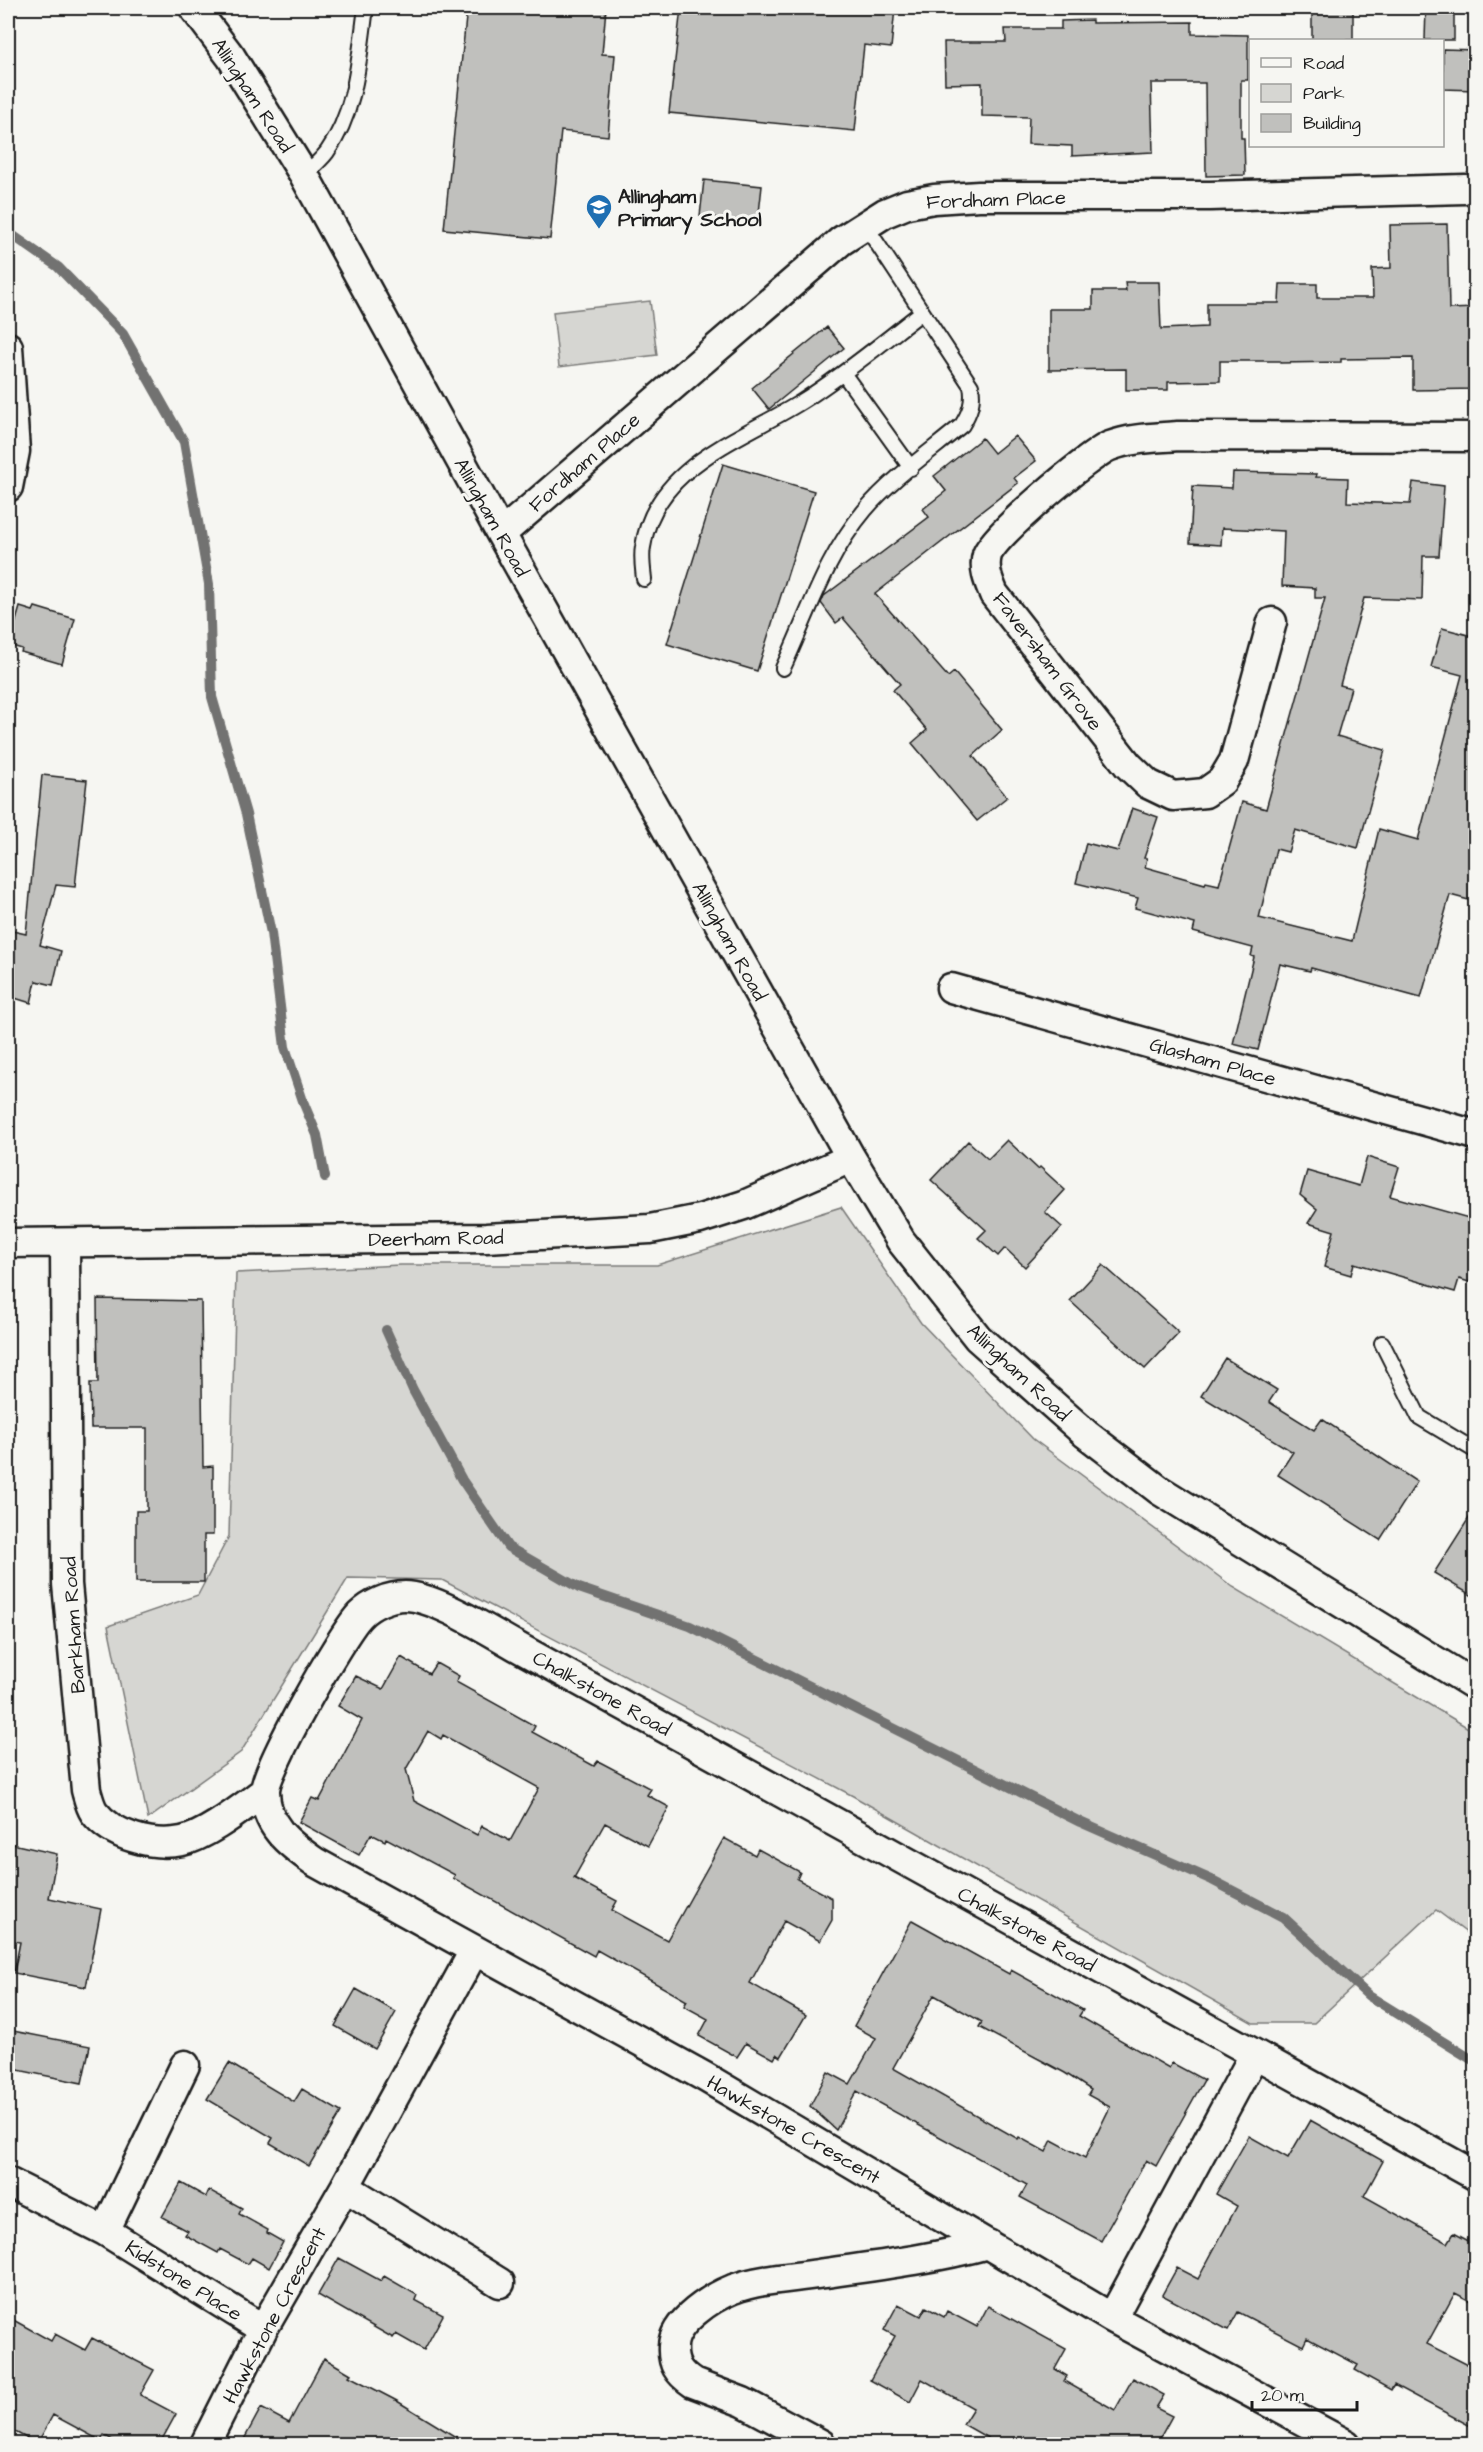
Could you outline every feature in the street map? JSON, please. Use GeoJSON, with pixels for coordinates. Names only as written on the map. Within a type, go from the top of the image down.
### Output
{"type":"FeatureCollection","features":[{"type":"Feature","properties":{"kind":"street","name":"Allingham Road"},"geometry":{"type":"LineString","coordinates":[[194,8],[231,57],[304,175],[501,534],[851,1158],[901,1241],[978,1338],[1086,1434],[1159,1490],[1476,1686]]}},
{"type":"Feature","properties":{"kind":"street","name":"Fordham Place"},"geometry":{"type":"LineString","coordinates":[[501,534],[841,241],[865,225],[907,204],[934,199],[979,196],[1210,196],[1465,189]]}},
{"type":"Feature","properties":{"kind":"street"},"geometry":{"type":"LineString","coordinates":[[8,346],[15,451],[8,487]]}},
{"type":"Feature","properties":{"kind":"street","name":"Faversham Grove"},"geometry":{"type":"LineString","coordinates":[[1272,622],[1234,761],[1222,781],[1205,793],[1173,796],[1148,783],[1128,765],[994,594],[986,576],[987,553],[1006,531],[1087,460],[1108,446],[1132,440],[1178,436],[1476,437]]}},
{"type":"Feature","properties":{"kind":"street","name":"Glasham Place"},"geometry":{"type":"LineString","coordinates":[[951,988],[1476,1135]]}},
{"type":"Feature","properties":{"kind":"street","name":"Deerham Road"},"geometry":{"type":"LineString","coordinates":[[8,1243],[486,1238],[650,1229],[700,1219],[744,1205],[851,1158]]}},
{"type":"Feature","properties":{"kind":"street","name":"Barkham Road"},"geometry":{"type":"LineString","coordinates":[[65,1243],[67,1584],[83,1765],[86,1790],[93,1811],[109,1826],[125,1835],[145,1840],[183,1841],[231,1815],[265,1791]]}},
{"type":"Feature","properties":{"kind":"street","name":"Chalkstone Road"},"geometry":{"type":"LineString","coordinates":[[474,1951],[298,1851],[285,1840],[271,1820],[265,1791],[266,1781],[277,1755],[343,1636],[360,1615],[389,1598],[406,1596],[425,1599],[526,1651],[1476,2176]]}},
{"type":"Feature","properties":{"kind":"street","name":"Hawkstone Crescent"},"geometry":{"type":"LineString","coordinates":[[205,2445],[263,2329],[345,2187],[474,1951],[705,2077],[1112,2318],[1346,2445]]}},
{"type":"Feature","properties":{"kind":"street"},"geometry":{"type":"LineString","coordinates":[[1112,2318],[1254,2055]]}},
{"type":"Feature","properties":{"kind":"street","name":"Kidstone Place"},"geometry":{"type":"LineString","coordinates":[[105,2231],[185,2065]]}},
{"type":"Feature","properties":{"kind":"street","name":"Kidstone Place"},"geometry":{"type":"LineString","coordinates":[[8,2182],[105,2231],[263,2329]]}},
{"type":"Feature","properties":{"kind":"street"},"geometry":{"type":"LineString","coordinates":[[345,2187],[500,2283]]}},
{"type":"Feature","properties":{"kind":"street"},"geometry":{"type":"LineString","coordinates":[[821,2445],[761,2411],[693,2383],[675,2368],[672,2357],[673,2342],[695,2311],[715,2297],[736,2288],[933,2258],[988,2244]]}},
{"type":"Feature","properties":{"kind":"lane"},"geometry":{"type":"LineString","coordinates":[[304,175],[326,154],[337,137],[349,109],[366,8]]}},
{"type":"Feature","properties":{"kind":"lane"},"geometry":{"type":"LineString","coordinates":[[783,668],[823,574],[865,510],[962,425],[970,412],[971,386],[865,225]]}},
{"type":"Feature","properties":{"kind":"lane"},"geometry":{"type":"LineString","coordinates":[[644,579],[642,548],[647,528],[666,493],[680,478],[718,447],[800,402],[843,373],[922,312]]}},
{"type":"Feature","properties":{"kind":"lane"},"geometry":{"type":"LineString","coordinates":[[843,373],[911,468]]}},
{"type":"Feature","properties":{"kind":"lane"},"geometry":{"type":"LineString","coordinates":[[1382,1343],[1419,1417],[1476,1451]]}},
{"type":"Feature","properties":{"kind":"green space"},"geometry":{"type":"Polygon","coordinates":[[[650,301],[657,355],[559,367],[553,312],[650,301]]]}},
{"type":"Feature","properties":{"kind":"green space"},"geometry":{"type":"Polygon","coordinates":[[[841,1207],[921,1323],[1033,1439],[1233,1587],[1475,1732],[1475,1939],[1436,1910],[1314,2023],[1253,2023],[853,1796],[442,1580],[348,1578],[241,1752],[148,1819],[108,1626],[198,1595],[229,1536],[236,1273],[400,1265],[657,1265],[841,1207]]]}},
{"type":"Feature","properties":{"kind":"building"},"geometry":{"type":"Polygon","coordinates":[[[467,8],[606,8],[602,54],[615,55],[608,136],[561,131],[550,239],[444,229],[467,8]]]}},
{"type":"Feature","properties":{"kind":"building"},"geometry":{"type":"Polygon","coordinates":[[[681,8],[895,8],[891,48],[864,45],[855,131],[669,113],[681,8]]]}},
{"type":"Feature","properties":{"kind":"building"},"geometry":{"type":"Polygon","coordinates":[[[1312,8],[1353,8],[1353,39],[1312,39],[1312,8]]]}},
{"type":"Feature","properties":{"kind":"building"},"geometry":{"type":"Polygon","coordinates":[[[1426,8],[1454,8],[1454,40],[1425,39],[1426,8]]]}},
{"type":"Feature","properties":{"kind":"building"},"geometry":{"type":"Polygon","coordinates":[[[1092,20],[1092,23],[1192,22],[1192,34],[1248,35],[1248,80],[1241,80],[1241,138],[1244,138],[1245,175],[1206,176],[1205,83],[1151,83],[1153,152],[1072,156],[1072,146],[1028,144],[1029,117],[982,116],[982,83],[945,84],[944,42],[1006,42],[1005,29],[1061,29],[1061,21],[1092,20]]]}},
{"type":"Feature","properties":{"kind":"building"},"geometry":{"type":"Polygon","coordinates":[[[1444,49],[1476,50],[1476,90],[1444,89],[1444,49]]]}},
{"type":"Feature","properties":{"kind":"building"},"geometry":{"type":"Polygon","coordinates":[[[704,180],[762,186],[758,222],[700,216],[704,180]]]}},
{"type":"Feature","properties":{"kind":"building"},"geometry":{"type":"Polygon","coordinates":[[[1447,224],[1449,309],[1476,308],[1476,389],[1413,390],[1413,358],[1280,363],[1280,361],[1220,361],[1220,381],[1168,382],[1168,390],[1126,390],[1126,369],[1049,370],[1049,309],[1093,309],[1093,291],[1126,291],[1125,282],[1159,282],[1161,329],[1207,327],[1207,303],[1279,303],[1280,284],[1317,284],[1317,298],[1373,298],[1372,269],[1391,268],[1390,225],[1447,224]]]}},
{"type":"Feature","properties":{"kind":"building"},"geometry":{"type":"Polygon","coordinates":[[[827,327],[844,348],[769,409],[752,388],[827,327]]]}},
{"type":"Feature","properties":{"kind":"building"},"geometry":{"type":"Polygon","coordinates":[[[1015,436],[1036,461],[1014,478],[1018,483],[875,594],[948,677],[954,672],[1002,730],[973,756],[1007,797],[977,821],[912,743],[927,730],[893,690],[900,684],[843,618],[836,623],[821,603],[824,596],[929,517],[923,509],[946,491],[934,476],[982,438],[994,453],[1015,436]]]}},
{"type":"Feature","properties":{"kind":"building"},"geometry":{"type":"Polygon","coordinates":[[[723,464],[814,491],[757,671],[667,644],[723,464]]]}},
{"type":"Feature","properties":{"kind":"building"},"geometry":{"type":"Polygon","coordinates":[[[1233,472],[1317,474],[1316,477],[1348,478],[1347,502],[1410,504],[1413,482],[1444,486],[1439,556],[1423,556],[1422,600],[1364,598],[1340,685],[1351,688],[1337,736],[1385,750],[1358,848],[1295,830],[1288,852],[1276,849],[1259,918],[1352,941],[1379,829],[1418,840],[1462,675],[1431,667],[1442,628],[1476,637],[1476,902],[1450,895],[1421,998],[1311,968],[1310,971],[1280,964],[1258,1050],[1233,1044],[1254,957],[1251,956],[1253,948],[1193,932],[1195,924],[1135,908],[1138,898],[1076,883],[1086,843],[1118,851],[1132,808],[1158,817],[1144,858],[1147,858],[1145,867],[1205,884],[1206,882],[1219,885],[1242,802],[1266,809],[1325,598],[1315,598],[1315,588],[1282,586],[1284,531],[1222,528],[1221,545],[1190,543],[1193,486],[1232,488],[1233,472]]]}},
{"type":"Feature","properties":{"kind":"building"},"geometry":{"type":"Polygon","coordinates":[[[20,607],[33,611],[35,607],[75,619],[62,664],[21,652],[22,649],[9,645],[20,607]]]}},
{"type":"Feature","properties":{"kind":"building"},"geometry":{"type":"Polygon","coordinates":[[[42,775],[87,780],[75,887],[56,885],[40,945],[61,951],[53,985],[36,981],[31,1003],[8,996],[8,930],[26,934],[42,775]]]}},
{"type":"Feature","properties":{"kind":"building"},"geometry":{"type":"Polygon","coordinates":[[[1007,1140],[1065,1190],[1045,1212],[1062,1227],[1025,1267],[1005,1248],[998,1256],[978,1238],[986,1230],[931,1180],[968,1141],[988,1159],[1007,1140]]]}},
{"type":"Feature","properties":{"kind":"building"},"geometry":{"type":"Polygon","coordinates":[[[1367,1157],[1399,1167],[1390,1196],[1476,1220],[1476,1284],[1459,1279],[1455,1292],[1354,1263],[1351,1275],[1324,1267],[1334,1231],[1308,1223],[1317,1209],[1300,1195],[1307,1171],[1359,1186],[1367,1157]]]}},
{"type":"Feature","properties":{"kind":"building"},"geometry":{"type":"Polygon","coordinates":[[[1103,1265],[1179,1333],[1145,1369],[1070,1301],[1103,1265]]]}},
{"type":"Feature","properties":{"kind":"building"},"geometry":{"type":"Polygon","coordinates":[[[97,1299],[201,1301],[203,1467],[213,1466],[213,1535],[204,1535],[204,1582],[136,1582],[136,1511],[147,1511],[147,1428],[91,1428],[90,1383],[98,1383],[97,1299]]]}},
{"type":"Feature","properties":{"kind":"building"},"geometry":{"type":"Polygon","coordinates":[[[1225,1358],[1277,1390],[1269,1402],[1314,1430],[1322,1419],[1417,1482],[1380,1540],[1278,1475],[1293,1452],[1201,1396],[1225,1358]]]}},
{"type":"Feature","properties":{"kind":"building"},"geometry":{"type":"Polygon","coordinates":[[[1476,1507],[1476,1598],[1434,1573],[1476,1507]]]}},
{"type":"Feature","properties":{"kind":"building"},"geometry":{"type":"Polygon","coordinates":[[[401,1657],[429,1674],[436,1663],[459,1676],[456,1682],[535,1726],[532,1732],[594,1766],[598,1761],[651,1789],[647,1795],[669,1807],[648,1846],[605,1823],[574,1878],[617,1901],[612,1910],[667,1940],[724,1838],[755,1855],[758,1849],[800,1872],[797,1879],[832,1898],[832,1920],[820,1941],[784,1921],[750,1983],[806,2015],[781,2057],[777,2054],[774,2059],[746,2043],[737,2057],[699,2036],[708,2019],[684,2006],[687,2001],[597,1950],[594,1956],[453,1878],[455,1875],[386,1838],[385,1841],[371,1834],[359,1855],[299,1822],[312,1798],[319,1801],[362,1720],[338,1706],[356,1676],[383,1689],[401,1657]],[[428,1731],[406,1769],[414,1801],[477,1835],[482,1826],[510,1841],[539,1788],[443,1735],[441,1739],[428,1731]]]}},
{"type":"Feature","properties":{"kind":"building"},"geometry":{"type":"Polygon","coordinates":[[[8,1843],[57,1854],[49,1898],[101,1909],[86,1987],[14,1973],[20,1942],[8,1940],[8,1843]]]}},
{"type":"Feature","properties":{"kind":"building"},"geometry":{"type":"Polygon","coordinates":[[[912,1920],[1009,1974],[1011,1970],[1083,2010],[1079,2016],[1169,2068],[1172,2063],[1204,2080],[1156,2166],[1146,2160],[1101,2241],[1020,2197],[1027,2185],[857,2091],[836,2130],[810,2106],[828,2072],[850,2084],[876,2038],[854,2026],[912,1920]],[[934,1995],[893,2068],[1018,2139],[1019,2137],[1046,2152],[1052,2140],[1085,2158],[1110,2107],[1088,2095],[1091,2090],[1065,2073],[979,2027],[982,2022],[934,1995]]]}},
{"type":"Feature","properties":{"kind":"building"},"geometry":{"type":"Polygon","coordinates":[[[356,1989],[396,2012],[375,2049],[335,2026],[356,1989]]]}},
{"type":"Feature","properties":{"kind":"building"},"geometry":{"type":"Polygon","coordinates":[[[8,2030],[90,2046],[82,2083],[8,2068],[8,2030]]]}},
{"type":"Feature","properties":{"kind":"building"},"geometry":{"type":"Polygon","coordinates":[[[229,2063],[294,2102],[302,2089],[341,2112],[309,2166],[270,2143],[273,2138],[207,2099],[229,2063]]]}},
{"type":"Feature","properties":{"kind":"building"},"geometry":{"type":"Polygon","coordinates":[[[1310,2120],[1383,2161],[1364,2196],[1448,2243],[1454,2233],[1476,2245],[1476,2304],[1455,2293],[1427,2344],[1476,2369],[1476,2429],[1394,2385],[1391,2390],[1355,2370],[1358,2365],[1307,2338],[1303,2346],[1238,2312],[1228,2330],[1162,2295],[1177,2268],[1198,2279],[1237,2206],[1216,2194],[1249,2136],[1288,2158],[1310,2120]]]}},
{"type":"Feature","properties":{"kind":"building"},"geometry":{"type":"Polygon","coordinates":[[[181,2183],[206,2197],[209,2190],[242,2208],[239,2214],[268,2230],[267,2233],[283,2242],[269,2268],[252,2258],[248,2264],[220,2249],[218,2253],[185,2235],[188,2231],[162,2217],[181,2183]]]}},
{"type":"Feature","properties":{"kind":"building"},"geometry":{"type":"Polygon","coordinates":[[[339,2258],[381,2281],[384,2276],[417,2295],[415,2300],[443,2315],[424,2350],[396,2334],[393,2338],[318,2295],[339,2258]]]}},
{"type":"Feature","properties":{"kind":"building"},"geometry":{"type":"Polygon","coordinates":[[[898,2304],[921,2316],[926,2307],[944,2317],[947,2311],[977,2327],[988,2306],[1066,2349],[1055,2369],[1067,2376],[1064,2381],[1115,2410],[1133,2378],[1164,2395],[1156,2408],[1172,2416],[1156,2445],[1000,2445],[963,2424],[973,2408],[922,2379],[910,2402],[870,2380],[895,2336],[884,2330],[898,2304]]]}},
{"type":"Feature","properties":{"kind":"building"},"geometry":{"type":"Polygon","coordinates":[[[8,2317],[51,2341],[55,2334],[85,2350],[92,2338],[154,2370],[140,2395],[176,2414],[159,2445],[121,2445],[104,2435],[101,2441],[53,2415],[37,2444],[8,2428],[8,2317]]]}},
{"type":"Feature","properties":{"kind":"building"},"geometry":{"type":"Polygon","coordinates":[[[324,2358],[351,2374],[349,2376],[397,2401],[469,2445],[241,2445],[261,2408],[289,2423],[324,2358]]]}},
{"type":"Feature","properties":{"kind":"waterway"},"geometry":{"type":"LineString","coordinates":[[8,232],[58,267],[123,334],[184,442],[209,584],[212,697],[246,814],[271,933],[285,1047],[317,1135],[325,1177]]}},
{"type":"Feature","properties":{"kind":"waterway"},"geometry":{"type":"LineString","coordinates":[[386,1330],[413,1390],[462,1480],[508,1547],[579,1588],[690,1626],[1080,1822],[1212,1880],[1283,1917],[1369,1996],[1476,2062]]}},
{"type":"Feature","properties":{"kind":"place","name":"Allingham Primary School"},"geometry":{"type":"Point","coordinates":[599,230]}}]}
